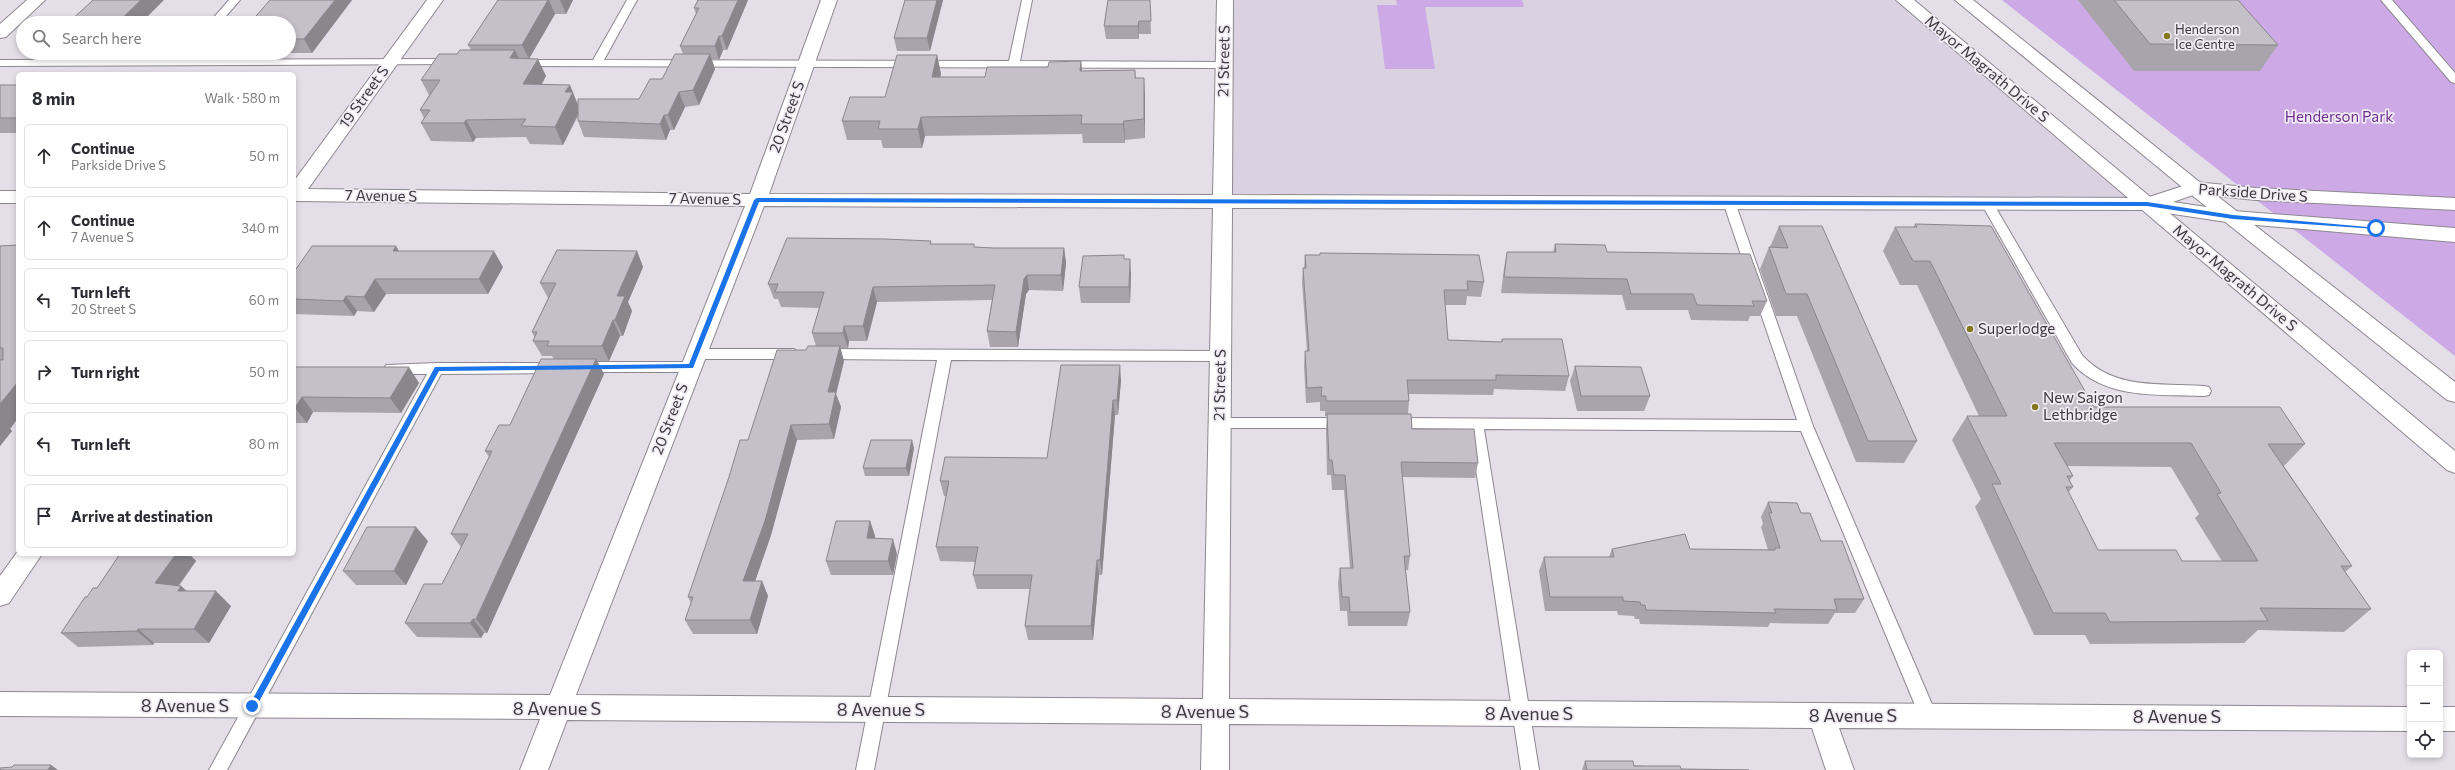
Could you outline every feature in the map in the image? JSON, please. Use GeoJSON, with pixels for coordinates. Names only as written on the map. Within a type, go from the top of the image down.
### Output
{"type":"FeatureCollection","features":[{"type":"Feature","properties":{"kind":"street"},"geometry":{"type":"LineString","coordinates":[[19,16],[37,0]]}},
{"type":"Feature","properties":{"kind":"street","name":"19 Street S"},"geometry":{"type":"LineString","coordinates":[[296,192],[435,0]]}},
{"type":"Feature","properties":{"kind":"street","name":"20 Street S"},"geometry":{"type":"LineString","coordinates":[[534,770],[757,200],[830,0]]}},
{"type":"Feature","properties":{"kind":"street","name":"21 Street S"},"geometry":{"type":"LineString","coordinates":[[1215,770],[1225,0]]}},
{"type":"Feature","properties":{"kind":"street","name":"Mayor Magrath Drive S"},"geometry":{"type":"LineString","coordinates":[[1904,0],[2455,464]]}},
{"type":"Feature","properties":{"kind":"street"},"geometry":{"type":"LineString","coordinates":[[1963,0],[2195,188],[2455,394]]}},
{"type":"Feature","properties":{"kind":"street"},"geometry":{"type":"LineString","coordinates":[[0,33],[16,19]]}},
{"type":"Feature","properties":{"kind":"street","name":"Parkside Drive S"},"geometry":{"type":"LineString","coordinates":[[2147,204],[2195,188],[2256,194],[2455,204]]}},
{"type":"Feature","properties":{"kind":"street","name":"7 Avenue S"},"geometry":{"type":"LineString","coordinates":[[296,195],[757,200],[2147,204]]}},
{"type":"Feature","properties":{"kind":"street"},"geometry":{"type":"LineString","coordinates":[[0,197],[16,196]]}},
{"type":"Feature","properties":{"kind":"street","name":"Parkside Drive S"},"geometry":{"type":"LineString","coordinates":[[2147,204],[2233,217],[2455,235]]}},
{"type":"Feature","properties":{"kind":"street"},"geometry":{"type":"LineString","coordinates":[[0,595],[29,556]]}},
{"type":"Feature","properties":{"kind":"street","name":"8 Avenue S"},"geometry":{"type":"LineString","coordinates":[[0,704],[557,709],[2407,719]]}},
{"type":"Feature","properties":{"kind":"street"},"geometry":{"type":"LineString","coordinates":[[1822,716],[1840,770]]}},
{"type":"Feature","properties":{"kind":"street"},"geometry":{"type":"LineString","coordinates":[[2443,719],[2455,719]]}},
{"type":"Feature","properties":{"kind":"lane"},"geometry":{"type":"LineString","coordinates":[[220,16],[235,0]]}},
{"type":"Feature","properties":{"kind":"lane"},"geometry":{"type":"LineString","coordinates":[[597,63],[632,0]]}},
{"type":"Feature","properties":{"kind":"lane"},"geometry":{"type":"LineString","coordinates":[[1014,65],[1027,0]]}},
{"type":"Feature","properties":{"kind":"lane"},"geometry":{"type":"LineString","coordinates":[[2386,0],[2455,80]]}},
{"type":"Feature","properties":{"kind":"lane"},"geometry":{"type":"LineString","coordinates":[[0,62],[462,62]]}},
{"type":"Feature","properties":{"kind":"lane"},"geometry":{"type":"LineString","coordinates":[[510,63],[1224,65]]}},
{"type":"Feature","properties":{"kind":"lane"},"geometry":{"type":"LineString","coordinates":[[1729,202],[1806,426],[1928,716]]}},
{"type":"Feature","properties":{"kind":"lane"},"geometry":{"type":"LineString","coordinates":[[1987,203],[2077,359],[2090,373],[2106,381],[2150,388],[2204,391]]}},
{"type":"Feature","properties":{"kind":"lane"},"geometry":{"type":"LineString","coordinates":[[374,369],[694,360],[809,354],[1220,356]]}},
{"type":"Feature","properties":{"kind":"lane"},"geometry":{"type":"LineString","coordinates":[[865,770],[878,710],[945,355]]}},
{"type":"Feature","properties":{"kind":"lane"},"geometry":{"type":"LineString","coordinates":[[218,770],[437,368]]}},
{"type":"Feature","properties":{"kind":"lane"},"geometry":{"type":"LineString","coordinates":[[1382,423],[1476,422],[1806,426]]}},
{"type":"Feature","properties":{"kind":"lane"},"geometry":{"type":"LineString","coordinates":[[1476,422],[1520,714],[1530,770]]}},
{"type":"Feature","properties":{"kind":"lane"},"geometry":{"type":"LineString","coordinates":[[1219,423],[1359,423]]}},
{"type":"Feature","properties":{"kind":"shaded area"},"geometry":{"type":"Polygon","coordinates":[[[1225,0],[1904,0],[2147,204],[1222,201],[1225,0]]]}},
{"type":"Feature","properties":{"kind":"green space"},"geometry":{"type":"Polygon","coordinates":[[[1396,0],[1522,0],[1524,7],[1425,7],[1435,69],[1385,69],[1377,5],[1397,5],[1396,0]]]}},
{"type":"Feature","properties":{"kind":"green space","name":"Henderson Park"},"geometry":{"type":"Polygon","coordinates":[[[2002,0],[2455,0],[2455,356],[2002,0]]]}},
{"type":"Feature","properties":{"kind":"building"},"geometry":{"type":"Polygon","coordinates":[[[93,0],[141,0],[124,16],[76,16],[93,0]]]}},
{"type":"Feature","properties":{"kind":"building"},"geometry":{"type":"Polygon","coordinates":[[[270,0],[335,0],[304,39],[296,39],[296,16],[256,16],[270,0]]]}},
{"type":"Feature","properties":{"kind":"building"},"geometry":{"type":"Polygon","coordinates":[[[498,0],[548,0],[522,45],[468,45],[498,0]]]}},
{"type":"Feature","properties":{"kind":"building"},"geometry":{"type":"Polygon","coordinates":[[[698,0],[738,0],[722,36],[719,36],[715,46],[680,46],[699,8],[694,8],[698,0]]]}},
{"type":"Feature","properties":{"kind":"building"},"geometry":{"type":"Polygon","coordinates":[[[905,0],[937,0],[927,38],[894,38],[905,0]]]}},
{"type":"Feature","properties":{"kind":"building"},"geometry":{"type":"Polygon","coordinates":[[[1108,0],[1150,0],[1151,21],[1139,21],[1138,26],[1104,26],[1108,0]]]}},
{"type":"Feature","properties":{"kind":"building"},"geometry":{"type":"Polygon","coordinates":[[[2114,0],[2238,0],[2278,45],[2150,44],[2114,0]]]}},
{"type":"Feature","properties":{"kind":"building"},"geometry":{"type":"Polygon","coordinates":[[[460,50],[515,50],[510,58],[538,59],[523,84],[570,85],[565,92],[573,92],[555,127],[521,126],[526,119],[466,120],[464,123],[421,123],[430,110],[420,110],[440,80],[421,80],[439,54],[457,54],[460,50]]]}},
{"type":"Feature","properties":{"kind":"building"},"geometry":{"type":"Polygon","coordinates":[[[675,54],[710,54],[693,90],[679,92],[668,115],[664,115],[660,124],[578,121],[578,99],[639,99],[650,79],[662,79],[675,54]]]}},
{"type":"Feature","properties":{"kind":"building"},"geometry":{"type":"Polygon","coordinates":[[[897,55],[937,55],[932,77],[985,77],[987,67],[1048,67],[1049,62],[1081,61],[1080,71],[1135,70],[1135,78],[1144,78],[1144,119],[1124,121],[1123,124],[1081,124],[1082,115],[921,117],[918,129],[878,129],[880,121],[842,121],[850,97],[885,97],[897,55]]]}},
{"type":"Feature","properties":{"kind":"building"},"geometry":{"type":"Polygon","coordinates":[[[0,85],[16,85],[16,118],[0,118],[0,85]]]}},
{"type":"Feature","properties":{"kind":"building"},"geometry":{"type":"Polygon","coordinates":[[[1915,224],[1991,226],[2094,407],[2280,407],[2305,444],[2268,444],[2352,566],[2341,566],[2371,609],[2260,608],[2268,621],[2110,622],[2105,613],[2053,613],[1992,484],[2001,484],[1967,416],[2007,416],[1930,261],[1913,261],[1895,227],[1917,227],[1915,224]],[[2054,443],[2073,476],[2067,476],[2073,487],[2066,487],[2098,550],[2176,550],[2182,561],[2258,561],[2217,494],[2221,493],[2191,443],[2054,443]]]}},
{"type":"Feature","properties":{"kind":"building"},"geometry":{"type":"Polygon","coordinates":[[[1779,226],[1822,226],[1917,441],[1868,441],[1807,294],[1786,294],[1769,247],[1788,248],[1779,226]]]}},
{"type":"Feature","properties":{"kind":"building"},"geometry":{"type":"Polygon","coordinates":[[[787,238],[931,241],[930,244],[974,244],[974,247],[993,248],[1064,248],[1061,275],[1027,275],[1024,279],[1016,332],[987,331],[995,285],[873,287],[863,326],[844,326],[843,333],[812,333],[824,292],[775,292],[778,284],[768,284],[787,238]]]}},
{"type":"Feature","properties":{"kind":"building"},"geometry":{"type":"Polygon","coordinates":[[[1555,244],[1605,245],[1607,252],[1750,254],[1767,301],[1752,301],[1754,306],[1697,305],[1693,294],[1631,294],[1627,279],[1504,277],[1507,252],[1556,252],[1555,244]]]}},
{"type":"Feature","properties":{"kind":"building"},"geometry":{"type":"Polygon","coordinates":[[[16,245],[16,384],[0,404],[0,360],[3,360],[3,348],[0,348],[0,246],[16,245]]]}},
{"type":"Feature","properties":{"kind":"building"},"geometry":{"type":"Polygon","coordinates":[[[312,246],[396,246],[393,251],[494,251],[479,279],[375,279],[364,297],[346,296],[343,301],[296,299],[296,269],[312,246]]]}},
{"type":"Feature","properties":{"kind":"building"},"geometry":{"type":"Polygon","coordinates":[[[557,250],[637,251],[617,296],[625,296],[602,346],[547,346],[549,341],[533,341],[537,332],[532,332],[556,283],[540,283],[557,250]]]}},
{"type":"Feature","properties":{"kind":"building"},"geometry":{"type":"Polygon","coordinates":[[[1320,253],[1479,255],[1484,282],[1467,281],[1468,290],[1444,290],[1448,340],[1502,342],[1502,339],[1562,339],[1569,376],[1496,375],[1496,380],[1407,380],[1409,401],[1326,401],[1326,396],[1321,396],[1322,387],[1307,388],[1305,351],[1309,351],[1303,268],[1306,268],[1305,255],[1320,255],[1320,253]]]}},
{"type":"Feature","properties":{"kind":"building"},"geometry":{"type":"Polygon","coordinates":[[[1124,255],[1124,259],[1130,259],[1129,287],[1079,287],[1083,256],[1124,255]]]}},
{"type":"Feature","properties":{"kind":"building"},"geometry":{"type":"Polygon","coordinates":[[[808,346],[840,346],[828,392],[836,392],[829,424],[791,425],[765,521],[743,581],[762,581],[750,620],[685,620],[693,597],[688,597],[740,440],[748,440],[777,350],[806,350],[808,346]]]}},
{"type":"Feature","properties":{"kind":"building"},"geometry":{"type":"Polygon","coordinates":[[[541,359],[596,359],[476,619],[473,619],[470,623],[405,623],[424,584],[442,584],[468,534],[451,534],[492,451],[485,451],[499,425],[510,425],[541,359]]]}},
{"type":"Feature","properties":{"kind":"building"},"geometry":{"type":"Polygon","coordinates":[[[1061,365],[1120,365],[1117,400],[1113,400],[1100,560],[1097,560],[1091,626],[1025,626],[1032,575],[973,575],[978,547],[936,547],[949,481],[940,481],[945,457],[1047,458],[1061,365]]]}},
{"type":"Feature","properties":{"kind":"building"},"geometry":{"type":"Polygon","coordinates":[[[1575,366],[1641,367],[1650,396],[1581,396],[1575,366]]]}},
{"type":"Feature","properties":{"kind":"building"},"geometry":{"type":"Polygon","coordinates":[[[296,367],[409,367],[390,398],[302,397],[296,406],[296,367]]]}},
{"type":"Feature","properties":{"kind":"building"},"geometry":{"type":"Polygon","coordinates":[[[1327,414],[1411,414],[1412,429],[1474,429],[1478,463],[1401,462],[1410,556],[1404,556],[1410,612],[1350,612],[1349,597],[1342,597],[1340,568],[1353,568],[1345,475],[1334,475],[1332,460],[1329,460],[1327,414]]]}},
{"type":"Feature","properties":{"kind":"building"},"geometry":{"type":"Polygon","coordinates":[[[871,440],[912,440],[906,468],[863,468],[871,440]]]}},
{"type":"Feature","properties":{"kind":"building"},"geometry":{"type":"Polygon","coordinates":[[[1768,502],[1797,503],[1801,513],[1810,513],[1821,541],[1842,541],[1864,599],[1834,599],[1837,610],[1774,609],[1776,613],[1646,610],[1645,605],[1641,605],[1640,602],[1623,601],[1623,597],[1550,597],[1544,557],[1614,557],[1612,549],[1685,534],[1690,549],[1775,550],[1775,548],[1780,548],[1769,513],[1772,513],[1768,502]]]}},
{"type":"Feature","properties":{"kind":"building"},"geometry":{"type":"Polygon","coordinates":[[[836,521],[870,521],[867,538],[893,539],[888,561],[826,561],[836,521]]]}},
{"type":"Feature","properties":{"kind":"building"},"geometry":{"type":"Polygon","coordinates":[[[367,527],[416,527],[394,571],[343,571],[367,527]]]}},
{"type":"Feature","properties":{"kind":"building"},"geometry":{"type":"Polygon","coordinates":[[[119,556],[175,556],[155,583],[181,586],[178,591],[216,591],[194,629],[138,629],[137,631],[61,633],[85,597],[87,597],[93,588],[97,588],[119,556]]]}},
{"type":"Feature","properties":{"kind":"building"},"geometry":{"type":"Polygon","coordinates":[[[1585,761],[1633,761],[1634,766],[1680,766],[1681,769],[1749,770],[1587,770],[1585,761]]]}},
{"type":"Feature","properties":{"kind":"building"},"geometry":{"type":"Polygon","coordinates":[[[14,765],[51,765],[48,770],[0,770],[0,768],[12,767],[14,765]]]}},
{"type":"Feature","properties":{"kind":"place","name":"Henderson Ice Centre"},"geometry":{"type":"Point","coordinates":[2167,36]}},
{"type":"Feature","properties":{"kind":"place","name":"Superlodge"},"geometry":{"type":"Point","coordinates":[1970,329]}},
{"type":"Feature","properties":{"kind":"place","name":"New Saigon Lethbridge"},"geometry":{"type":"Point","coordinates":[2035,407]}},
{"type":"Feature","properties":{"kind":"route"},"geometry":{"type":"LineString","coordinates":[[252,706],[437,368],[691,367],[757,200],[2147,204],[2233,217],[2376,228]]}}]}
